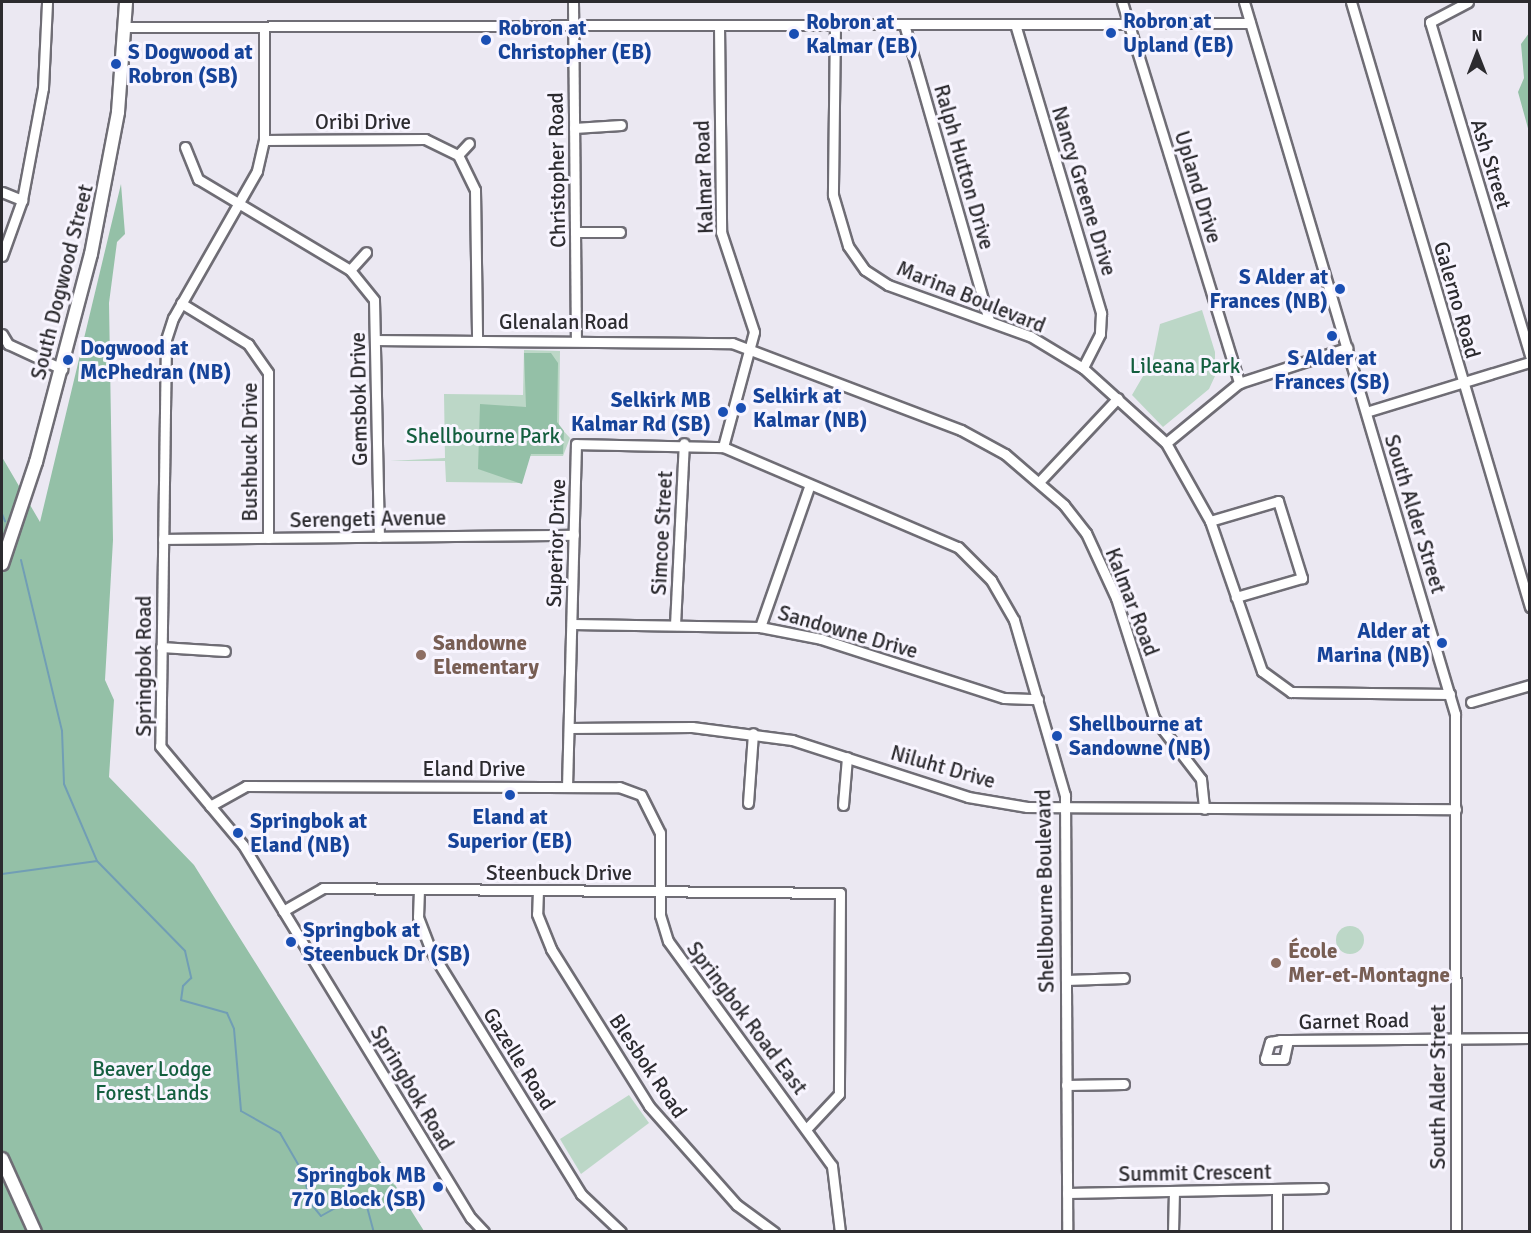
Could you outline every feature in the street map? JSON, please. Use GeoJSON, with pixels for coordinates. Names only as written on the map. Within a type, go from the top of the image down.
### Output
{"type":"FeatureCollection","features":[{"type":"Feature","properties":{"kind":"main road","name":"South Dogwood Street"},"geometry":{"type":"LineString","coordinates":[[2,564],[62,369],[107,178],[126,27],[126,2]]}},
{"type":"Feature","properties":{"kind":"main road"},"geometry":{"type":"LineString","coordinates":[[2,1159],[35,1232]]}},
{"type":"Feature","properties":{"kind":"street"},"geometry":{"type":"LineString","coordinates":[[2,256],[22,200],[43,88],[46,2]]}},
{"type":"Feature","properties":{"kind":"street","name":"Christopher Road"},"geometry":{"type":"LineString","coordinates":[[573,2],[576,339]]}},
{"type":"Feature","properties":{"kind":"street","name":"Upland Drive"},"geometry":{"type":"LineString","coordinates":[[1122,2],[1239,383]]}},
{"type":"Feature","properties":{"kind":"street","name":"South Alder Street"},"geometry":{"type":"LineString","coordinates":[[1244,2],[1455,714],[1456,1232]]}},
{"type":"Feature","properties":{"kind":"street","name":"Galerno Road"},"geometry":{"type":"LineString","coordinates":[[1351,2],[1530,607]]}},
{"type":"Feature","properties":{"kind":"street","name":"Ash Street"},"geometry":{"type":"LineString","coordinates":[[1468,2],[1430,22],[1530,356]]}},
{"type":"Feature","properties":{"kind":"street"},"geometry":{"type":"LineString","coordinates":[[126,27],[1250,23]]}},
{"type":"Feature","properties":{"kind":"street","name":"Marina Boulevard"},"geometry":{"type":"LineString","coordinates":[[835,24],[833,195],[848,246],[865,270],[888,285],[990,320],[1083,368],[1166,443],[1210,521],[1262,671],[1291,693],[1450,694]]}},
{"type":"Feature","properties":{"kind":"street","name":"Ralph Hutton Drive"},"geometry":{"type":"LineString","coordinates":[[904,24],[990,320]]}},
{"type":"Feature","properties":{"kind":"street","name":"Nancy Greene Drive"},"geometry":{"type":"LineString","coordinates":[[1015,24],[1101,313],[1100,334],[1083,368]]}},
{"type":"Feature","properties":{"kind":"street","name":"Kalmar Road"},"geometry":{"type":"LineString","coordinates":[[719,25],[721,232],[754,332],[750,349],[960,430],[1005,454],[1040,482],[1086,533],[1116,598],[1154,718],[1200,779],[1204,809]]}},
{"type":"Feature","properties":{"kind":"street","name":"Springbok Road"},"geometry":{"type":"LineString","coordinates":[[264,27],[264,140],[257,171],[181,303],[166,340],[160,746],[243,845],[484,1232]]}},
{"type":"Feature","properties":{"kind":"street"},"geometry":{"type":"LineString","coordinates":[[574,128],[621,125]]}},
{"type":"Feature","properties":{"kind":"street","name":"Oribi Drive"},"geometry":{"type":"LineString","coordinates":[[264,140],[425,139],[458,155]]}},
{"type":"Feature","properties":{"kind":"street"},"geometry":{"type":"LineString","coordinates":[[469,143],[458,155],[475,190],[477,340]]}},
{"type":"Feature","properties":{"kind":"street","name":"Gemsbok Drive"},"geometry":{"type":"LineString","coordinates":[[185,147],[198,179],[237,206],[350,270],[375,300],[379,537]]}},
{"type":"Feature","properties":{"kind":"street"},"geometry":{"type":"LineString","coordinates":[[2,192],[22,200]]}},
{"type":"Feature","properties":{"kind":"street"},"geometry":{"type":"LineString","coordinates":[[575,231],[620,232]]}},
{"type":"Feature","properties":{"kind":"street"},"geometry":{"type":"LineString","coordinates":[[350,270],[366,252]]}},
{"type":"Feature","properties":{"kind":"street","name":"Bushbuck Drive"},"geometry":{"type":"LineString","coordinates":[[181,303],[248,344],[268,373],[268,538]]}},
{"type":"Feature","properties":{"kind":"street"},"geometry":{"type":"LineString","coordinates":[[2,334],[8,344],[62,369]]}},
{"type":"Feature","properties":{"kind":"street","name":"Glenalan Road"},"geometry":{"type":"LineString","coordinates":[[377,340],[576,339],[732,343],[750,349]]}},
{"type":"Feature","properties":{"kind":"street"},"geometry":{"type":"LineString","coordinates":[[1166,443],[1239,383],[1347,348]]}},
{"type":"Feature","properties":{"kind":"street"},"geometry":{"type":"LineString","coordinates":[[723,447],[750,349]]}},
{"type":"Feature","properties":{"kind":"street"},"geometry":{"type":"LineString","coordinates":[[1366,412],[1530,362]]}},
{"type":"Feature","properties":{"kind":"street"},"geometry":{"type":"LineString","coordinates":[[1040,482],[1118,398]]}},
{"type":"Feature","properties":{"kind":"street","name":"Shellbourne Boulevard"},"geometry":{"type":"LineString","coordinates":[[576,444],[684,443],[723,447],[808,487],[909,523],[958,547],[992,580],[1014,620],[1038,699],[1065,807],[1067,1232]]}},
{"type":"Feature","properties":{"kind":"street","name":"Simcoe Street"},"geometry":{"type":"LineString","coordinates":[[675,625],[684,443]]}},
{"type":"Feature","properties":{"kind":"street","name":"Superior Drive"},"geometry":{"type":"LineString","coordinates":[[567,787],[576,444]]}},
{"type":"Feature","properties":{"kind":"street"},"geometry":{"type":"LineString","coordinates":[[760,627],[808,487]]}},
{"type":"Feature","properties":{"kind":"street"},"geometry":{"type":"LineString","coordinates":[[1210,521],[1278,501],[1302,578],[1236,597]]}},
{"type":"Feature","properties":{"kind":"street","name":"Serengeti Avenue"},"geometry":{"type":"LineString","coordinates":[[163,539],[574,535]]}},
{"type":"Feature","properties":{"kind":"street","name":"Sandowne Drive"},"geometry":{"type":"LineString","coordinates":[[572,624],[760,627],[821,639],[1004,698],[1038,699]]}},
{"type":"Feature","properties":{"kind":"street"},"geometry":{"type":"LineString","coordinates":[[161,647],[225,651]]}},
{"type":"Feature","properties":{"kind":"street"},"geometry":{"type":"LineString","coordinates":[[1471,702],[1530,685]]}},
{"type":"Feature","properties":{"kind":"street","name":"Niluht Drive"},"geometry":{"type":"LineString","coordinates":[[569,728],[753,733],[847,756],[968,797],[1065,807],[1456,809]]}},
{"type":"Feature","properties":{"kind":"street"},"geometry":{"type":"LineString","coordinates":[[748,802],[753,733]]}},
{"type":"Feature","properties":{"kind":"street"},"geometry":{"type":"LineString","coordinates":[[843,805],[847,756]]}},
{"type":"Feature","properties":{"kind":"street","name":"Eland Drive"},"geometry":{"type":"LineString","coordinates":[[210,806],[246,786],[619,787],[641,795],[660,833],[659,891]]}},
{"type":"Feature","properties":{"kind":"street","name":"Steenbuck Drive"},"geometry":{"type":"LineString","coordinates":[[283,911],[323,888],[840,893],[839,1094],[808,1127]]}},
{"type":"Feature","properties":{"kind":"street","name":"Gazelle Road"},"geometry":{"type":"LineString","coordinates":[[419,889],[418,917],[431,951],[581,1194],[621,1232]]}},
{"type":"Feature","properties":{"kind":"street","name":"Blesbok Road"},"geometry":{"type":"LineString","coordinates":[[538,890],[537,914],[551,949],[649,1106],[737,1205],[774,1232]]}},
{"type":"Feature","properties":{"kind":"street","name":"Springbok Road East"},"geometry":{"type":"LineString","coordinates":[[659,891],[668,941],[707,1002],[808,1127]]}},
{"type":"Feature","properties":{"kind":"street"},"geometry":{"type":"LineString","coordinates":[[1066,980],[1124,978]]}},
{"type":"Feature","properties":{"kind":"street","name":"Garnet Road"},"geometry":{"type":"LineString","coordinates":[[1288,1040],[1530,1038]]}},
{"type":"Feature","properties":{"kind":"street"},"geometry":{"type":"LineString","coordinates":[[1066,1085],[1124,1084]]}},
{"type":"Feature","properties":{"kind":"street"},"geometry":{"type":"LineString","coordinates":[[808,1127],[832,1166],[840,1232]]}},
{"type":"Feature","properties":{"kind":"street","name":"Summit Crescent"},"geometry":{"type":"LineString","coordinates":[[1067,1193],[1323,1188]]}},
{"type":"Feature","properties":{"kind":"street"},"geometry":{"type":"LineString","coordinates":[[1277,1190],[1277,1232]]}},
{"type":"Feature","properties":{"kind":"street"},"geometry":{"type":"LineString","coordinates":[[1173,1232],[1174,1191]]}},
{"type":"Feature","properties":{"kind":"green space"},"geometry":{"type":"Polygon","coordinates":[[[1529,33],[1529,132],[1518,92],[1524,78],[1521,44],[1529,33]]]}},
{"type":"Feature","properties":{"kind":"green space","name":"Beaver Lodge Forest Lands"},"geometry":{"type":"Polygon","coordinates":[[[121,184],[125,234],[117,242],[109,303],[113,540],[105,680],[114,700],[109,777],[194,865],[424,1231],[2,1231],[2,457],[40,522],[121,184]]]}},
{"type":"Feature","properties":{"kind":"green space","name":"Lileana Park"},"geometry":{"type":"Polygon","coordinates":[[[1202,310],[1215,352],[1215,376],[1209,389],[1163,427],[1132,395],[1153,359],[1160,324],[1202,310]]]}},
{"type":"Feature","properties":{"kind":"green space","name":"Shellbourne Park"},"geometry":{"type":"Polygon","coordinates":[[[524,350],[560,351],[559,426],[570,438],[563,456],[522,456],[521,483],[446,482],[445,461],[390,461],[445,458],[444,394],[523,395],[524,350]]]}},
{"type":"Feature","properties":{"kind":"green space"},"geometry":{"type":"Polygon","coordinates":[[[524,353],[551,353],[558,363],[557,422],[564,431],[563,454],[531,454],[522,484],[478,469],[480,404],[526,407],[524,353]]]}},
{"type":"Feature","properties":{"kind":"green space"},"geometry":{"type":"Polygon","coordinates":[[[1350,926],[1360,930],[1364,940],[1360,950],[1350,954],[1340,950],[1336,940],[1340,930],[1350,926]]]}},
{"type":"Feature","properties":{"kind":"green space"},"geometry":{"type":"Polygon","coordinates":[[[629,1095],[649,1123],[581,1174],[560,1139],[629,1095]]]}},
{"type":"Feature","properties":{"kind":"waterway"},"geometry":{"type":"LineString","coordinates":[[2,514],[5,521]]}},
{"type":"Feature","properties":{"kind":"waterway"},"geometry":{"type":"LineString","coordinates":[[21,560],[62,731],[64,784],[97,861],[185,951],[191,978],[183,986],[181,1000],[227,1013],[234,1029],[241,1111],[280,1133],[300,1167],[312,1205],[321,1216],[348,1201],[366,1203],[374,1232]]}},
{"type":"Feature","properties":{"kind":"waterway"},"geometry":{"type":"LineString","coordinates":[[2,874],[97,861]]}},
{"type":"Feature","properties":{"kind":"place","name":"Robron at Upland (EB)"},"geometry":{"type":"Point","coordinates":[1111,33]}},
{"type":"Feature","properties":{"kind":"place","name":"Robron at Kalmar (EB)"},"geometry":{"type":"Point","coordinates":[794,34]}},
{"type":"Feature","properties":{"kind":"place","name":"Robron at Christopher (EB)"},"geometry":{"type":"Point","coordinates":[486,40]}},
{"type":"Feature","properties":{"kind":"place","name":"S Dogwood at Robron (SB)"},"geometry":{"type":"Point","coordinates":[116,64]}},
{"type":"Feature","properties":{"kind":"place","name":"S Alder at Frances (NB)"},"geometry":{"type":"Point","coordinates":[1340,289]}},
{"type":"Feature","properties":{"kind":"place","name":"S Alder at Frances (SB)"},"geometry":{"type":"Point","coordinates":[1332,336]}},
{"type":"Feature","properties":{"kind":"place","name":"Dogwood at McPhedran (NB)"},"geometry":{"type":"Point","coordinates":[68,360]}},
{"type":"Feature","properties":{"kind":"place","name":"Selkirk at Kalmar (NB)"},"geometry":{"type":"Point","coordinates":[741,408]}},
{"type":"Feature","properties":{"kind":"place","name":"Selkirk MB Kalmar Rd (SB)"},"geometry":{"type":"Point","coordinates":[723,412]}},
{"type":"Feature","properties":{"kind":"place","name":"Alder at Marina (NB)"},"geometry":{"type":"Point","coordinates":[1442,643]}},
{"type":"Feature","properties":{"kind":"place","name":"Sandowne Elementary"},"geometry":{"type":"Point","coordinates":[421,655]}},
{"type":"Feature","properties":{"kind":"place","name":"Shellbourne at Sandowne (NB)"},"geometry":{"type":"Point","coordinates":[1057,736]}},
{"type":"Feature","properties":{"kind":"place","name":"Eland at Superior (EB)"},"geometry":{"type":"Point","coordinates":[510,795]}},
{"type":"Feature","properties":{"kind":"place","name":"Springbok at Eland (NB)"},"geometry":{"type":"Point","coordinates":[238,833]}},
{"type":"Feature","properties":{"kind":"place","name":"Springbok at Steenbuck Dr (SB)"},"geometry":{"type":"Point","coordinates":[291,942]}},
{"type":"Feature","properties":{"kind":"place","name":"École Mer-et-Montagne"},"geometry":{"type":"Point","coordinates":[1276,963]}},
{"type":"Feature","properties":{"kind":"place","name":"Springbok MB 770 Block (SB)"},"geometry":{"type":"Point","coordinates":[438,1187]}}]}
